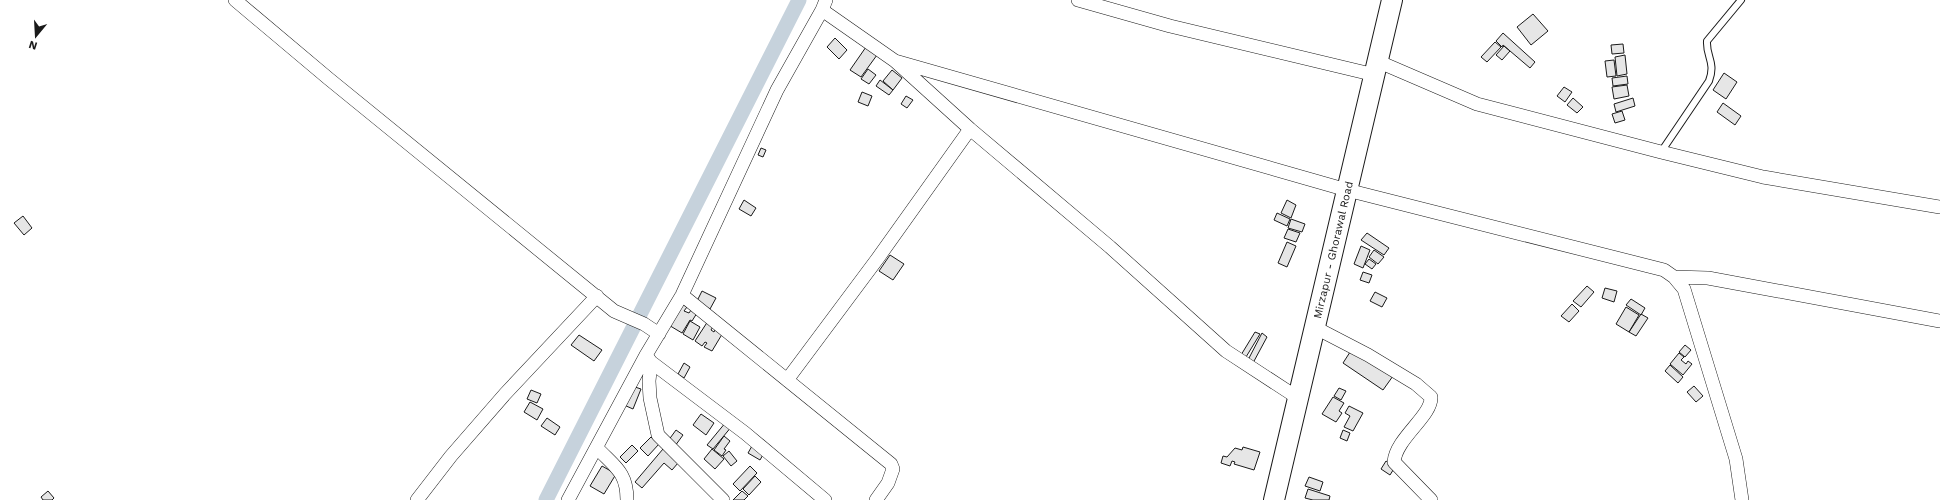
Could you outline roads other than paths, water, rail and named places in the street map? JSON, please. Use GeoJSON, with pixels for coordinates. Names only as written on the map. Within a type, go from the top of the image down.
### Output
{"type":"FeatureCollection","features":[{"type":"Feature","properties":{"kind":"main road","name":"Mirzapur - Ghorawal Road"},"geometry":{"type":"LineString","coordinates":[[1274,500],[1316,328],[1392,0]]}},
{"type":"Feature","properties":{"kind":"street"},"geometry":{"type":"LineString","coordinates":[[235,0],[329,79],[614,311],[644,324],[659,334]]}},
{"type":"Feature","properties":{"kind":"street"},"geometry":{"type":"LineString","coordinates":[[1078,0],[1170,26],[1376,68],[1477,104],[1763,177],[1940,207]]}},
{"type":"Feature","properties":{"kind":"street"},"geometry":{"type":"LineString","coordinates":[[568,500],[649,358],[659,334],[682,295],[777,90],[824,5],[895,61],[970,129],[1104,242],[1226,351],[1298,398]]}},
{"type":"Feature","properties":{"kind":"street"},"geometry":{"type":"LineString","coordinates":[[895,61],[1347,190],[1664,270],[1674,277],[1684,290],[1734,452],[1742,500]]}},
{"type":"Feature","properties":{"kind":"street"},"geometry":{"type":"LineString","coordinates":[[787,380],[878,258],[970,129]]}},
{"type":"Feature","properties":{"kind":"street"},"geometry":{"type":"LineString","coordinates":[[1674,277],[1708,278],[1940,321]]}},
{"type":"Feature","properties":{"kind":"street"},"geometry":{"type":"LineString","coordinates":[[682,295],[891,464],[893,469],[891,475],[876,500]]}},
{"type":"Feature","properties":{"kind":"street"},"geometry":{"type":"LineString","coordinates":[[417,500],[451,456],[505,394],[597,296]]}},
{"type":"Feature","properties":{"kind":"street"},"geometry":{"type":"LineString","coordinates":[[1316,328],[1368,355],[1416,384],[1432,397],[1429,407],[1398,448],[1394,462],[1431,500]]}},
{"type":"Feature","properties":{"kind":"street"},"geometry":{"type":"LineString","coordinates":[[649,358],[650,398],[658,435],[723,500]]}},
{"type":"Feature","properties":{"kind":"street"},"geometry":{"type":"LineString","coordinates":[[649,358],[744,433],[825,500]]}},
{"type":"Feature","properties":{"kind":"street"},"geometry":{"type":"LineString","coordinates":[[597,448],[621,472],[626,480],[627,500]]}},
{"type":"Feature","properties":{"kind":"lane"},"geometry":{"type":"LineString","coordinates":[[1661,152],[1709,81],[1713,64],[1707,46],[1708,40],[1742,0]]}},
{"type":"Feature","properties":{"kind":"waterway"},"geometry":{"type":"LineString","coordinates":[[546,500],[799,0]]}}]}
